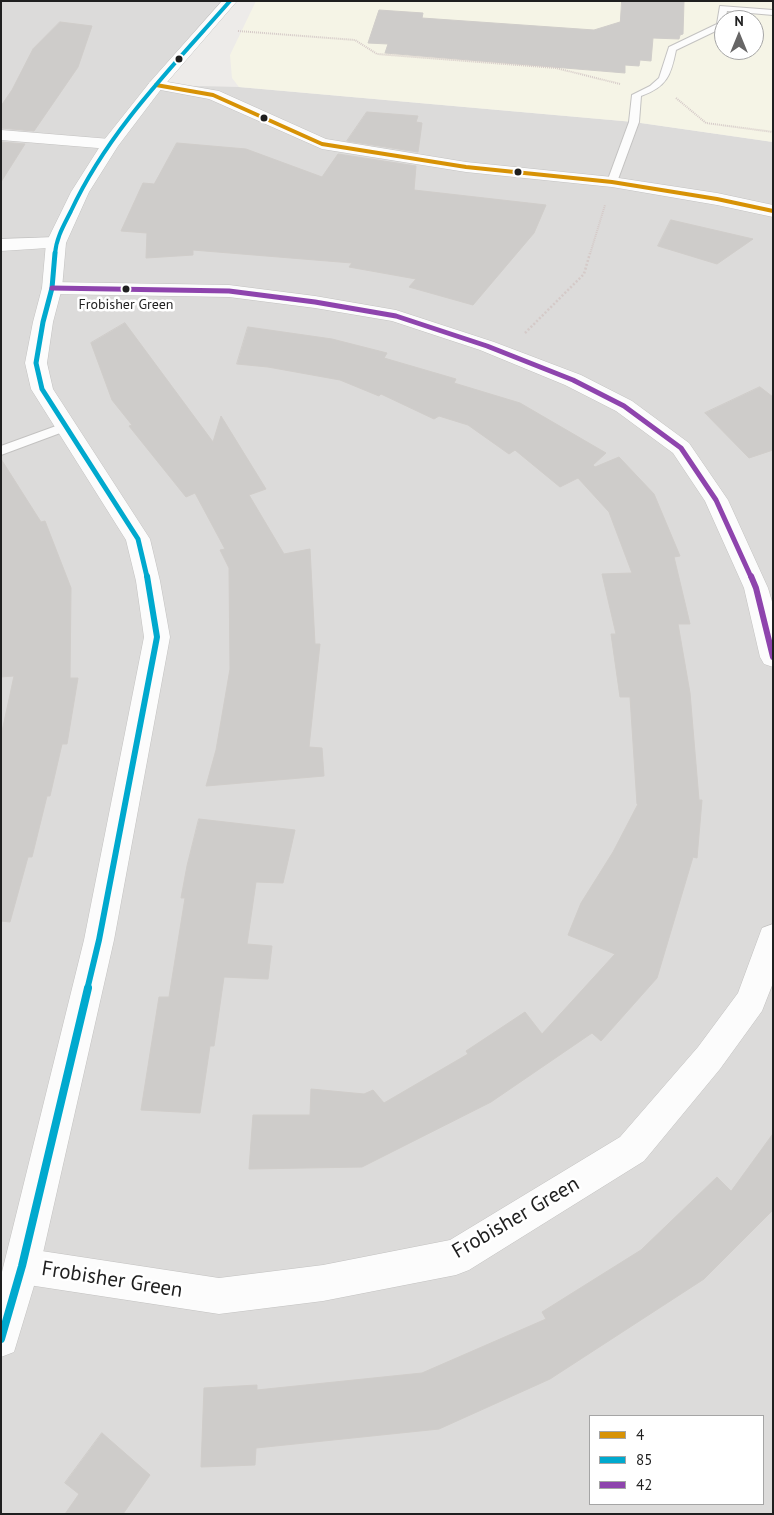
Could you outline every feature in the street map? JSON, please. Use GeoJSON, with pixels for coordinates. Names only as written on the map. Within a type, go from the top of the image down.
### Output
{"type":"FeatureCollection","features":[{"type":"Feature","properties":{"kind":"street"},"geometry":{"type":"LineString","coordinates":[[1,1339],[22,1266],[99,940],[157,638],[148,581],[138,539],[42,389],[36,363],[43,322],[52,288],[56,243],[80,192],[110,144],[156,85],[230,1]]}},
{"type":"Feature","properties":{"kind":"street"},"geometry":{"type":"LineString","coordinates":[[156,85],[212,95],[322,144],[466,167],[612,182],[773,210]]}},
{"type":"Feature","properties":{"kind":"street"},"geometry":{"type":"LineString","coordinates":[[1,135],[110,144]]}},
{"type":"Feature","properties":{"kind":"street"},"geometry":{"type":"LineString","coordinates":[[1,245],[56,243]]}},
{"type":"Feature","properties":{"kind":"street"},"geometry":{"type":"LineString","coordinates":[[52,288],[229,291],[315,302],[396,316],[505,353],[573,380],[624,406],[681,448],[716,500],[756,588],[773,657]]}},
{"type":"Feature","properties":{"kind":"street","name":"Frobisher Green"},"geometry":{"type":"LineString","coordinates":[[22,1266],[219,1296],[322,1283],[456,1257],[632,1149],[709,1058],[751,1001],[773,938]]}},
{"type":"Feature","properties":{"kind":"lane"},"geometry":{"type":"LineString","coordinates":[[612,182],[634,122],[637,95],[654,90],[666,77],[672,49],[721,25],[722,8],[773,13]]}},
{"type":"Feature","properties":{"kind":"lane"},"geometry":{"type":"LineString","coordinates":[[1,451],[67,426]]}},
{"type":"Feature","properties":{"kind":"path"},"geometry":{"type":"LineString","coordinates":[[208,26],[240,31],[355,40],[377,54],[556,68],[628,85],[637,95]]}},
{"type":"Feature","properties":{"kind":"path"},"geometry":{"type":"LineString","coordinates":[[670,96],[683,101],[700,120],[773,132]]}},
{"type":"Feature","properties":{"kind":"path"},"geometry":{"type":"LineString","coordinates":[[505,353],[584,274],[612,182]]}},
{"type":"Feature","properties":{"kind":"shaded area"},"geometry":{"type":"Polygon","coordinates":[[[1,1],[230,1],[157,85],[239,87],[634,122],[773,142],[773,1514],[1,1514],[1,1]]]}},
{"type":"Feature","properties":{"kind":"shaded area"},"geometry":{"type":"Polygon","coordinates":[[[256,1],[773,1],[773,142],[634,122],[239,87],[232,78],[230,55],[256,1]]]}},
{"type":"Feature","properties":{"kind":"building"},"geometry":{"type":"Polygon","coordinates":[[[622,1],[684,1],[683,34],[680,35],[679,39],[653,38],[651,61],[640,60],[639,66],[625,65],[625,73],[385,53],[388,44],[368,43],[379,10],[423,13],[422,18],[594,30],[620,22],[622,1]]]}},
{"type":"Feature","properties":{"kind":"building"},"geometry":{"type":"Polygon","coordinates":[[[60,22],[92,26],[78,67],[34,131],[1,128],[1,106],[12,90],[33,49],[60,22]]]}},
{"type":"Feature","properties":{"kind":"building"},"geometry":{"type":"Polygon","coordinates":[[[367,112],[418,116],[416,122],[422,123],[418,152],[347,141],[367,112]]]}},
{"type":"Feature","properties":{"kind":"building"},"geometry":{"type":"Polygon","coordinates":[[[1,142],[25,144],[1,182],[1,142]]]}},
{"type":"Feature","properties":{"kind":"building"},"geometry":{"type":"Polygon","coordinates":[[[177,143],[246,149],[322,177],[338,154],[416,166],[414,190],[546,205],[534,233],[473,305],[409,287],[416,279],[349,267],[352,263],[193,250],[193,255],[146,258],[147,233],[121,231],[143,183],[154,184],[177,143]]]}},
{"type":"Feature","properties":{"kind":"building"},"geometry":{"type":"Polygon","coordinates":[[[671,220],[753,239],[717,264],[658,246],[671,220]]]}},
{"type":"Feature","properties":{"kind":"building"},"geometry":{"type":"Polygon","coordinates":[[[125,323],[213,442],[221,416],[266,489],[249,495],[284,554],[310,549],[315,644],[320,644],[309,747],[322,748],[324,776],[206,786],[216,750],[230,669],[229,568],[220,550],[225,549],[195,493],[186,497],[129,426],[132,425],[112,400],[91,343],[125,323]]]}},
{"type":"Feature","properties":{"kind":"building"},"geometry":{"type":"Polygon","coordinates":[[[248,327],[332,339],[387,353],[384,358],[456,379],[454,383],[520,403],[606,453],[593,465],[595,467],[619,457],[654,494],[680,556],[674,557],[690,624],[678,624],[690,693],[699,800],[702,800],[697,858],[693,857],[657,978],[601,1041],[592,1033],[491,1102],[362,1167],[249,1169],[253,1115],[310,1115],[311,1089],[364,1094],[373,1090],[384,1103],[468,1054],[466,1051],[525,1012],[542,1034],[615,954],[568,935],[581,903],[613,852],[638,804],[630,697],[620,697],[611,634],[616,634],[602,574],[632,573],[609,512],[578,478],[560,487],[515,450],[509,454],[468,425],[439,416],[434,419],[381,394],[379,396],[340,380],[268,367],[237,364],[248,327]]]}},
{"type":"Feature","properties":{"kind":"building"},"geometry":{"type":"Polygon","coordinates":[[[760,387],[773,397],[773,450],[749,458],[705,413],[760,387]]]}},
{"type":"Feature","properties":{"kind":"building"},"geometry":{"type":"Polygon","coordinates":[[[1,459],[41,522],[45,521],[71,588],[70,678],[78,678],[67,744],[62,744],[50,796],[47,796],[32,857],[28,857],[10,922],[1,921],[1,736],[14,676],[1,677],[1,459]]]}},
{"type":"Feature","properties":{"kind":"building"},"geometry":{"type":"Polygon","coordinates":[[[199,819],[295,830],[283,883],[256,882],[247,944],[272,946],[268,979],[224,977],[214,1046],[210,1046],[200,1113],[141,1110],[159,997],[169,997],[185,898],[181,898],[199,819]]]}},
{"type":"Feature","properties":{"kind":"building"},"geometry":{"type":"Polygon","coordinates":[[[773,1134],[773,1210],[704,1279],[550,1379],[439,1429],[256,1448],[255,1465],[201,1467],[204,1388],[257,1385],[257,1390],[422,1373],[546,1319],[542,1312],[641,1250],[717,1177],[731,1191],[773,1134]]]}},
{"type":"Feature","properties":{"kind":"building"},"geometry":{"type":"Polygon","coordinates":[[[102,1433],[150,1475],[123,1514],[65,1514],[79,1494],[65,1483],[102,1433]]]}},
{"type":"Feature","properties":{"kind":"transit line","name":"85"},"geometry":{"type":"LineString","coordinates":[[1,1339],[22,1266],[99,940],[157,637],[148,581],[138,539],[42,389],[36,363],[43,322],[52,288],[56,243],[80,192],[110,144],[156,85],[230,1]]}},
{"type":"Feature","properties":{"kind":"transit line","name":"4"},"geometry":{"type":"LineString","coordinates":[[156,85],[213,95],[322,144],[466,167],[612,182],[717,199],[773,211]]}},
{"type":"Feature","properties":{"kind":"transit line","name":"42"},"geometry":{"type":"LineString","coordinates":[[52,288],[229,291],[315,302],[396,316],[487,346],[573,380],[624,406],[681,448],[716,500],[756,588],[773,657]]}},
{"type":"Feature","properties":{"kind":"place","name":"Frobisher Green"},"geometry":{"type":"Point","coordinates":[126,289]}}]}
